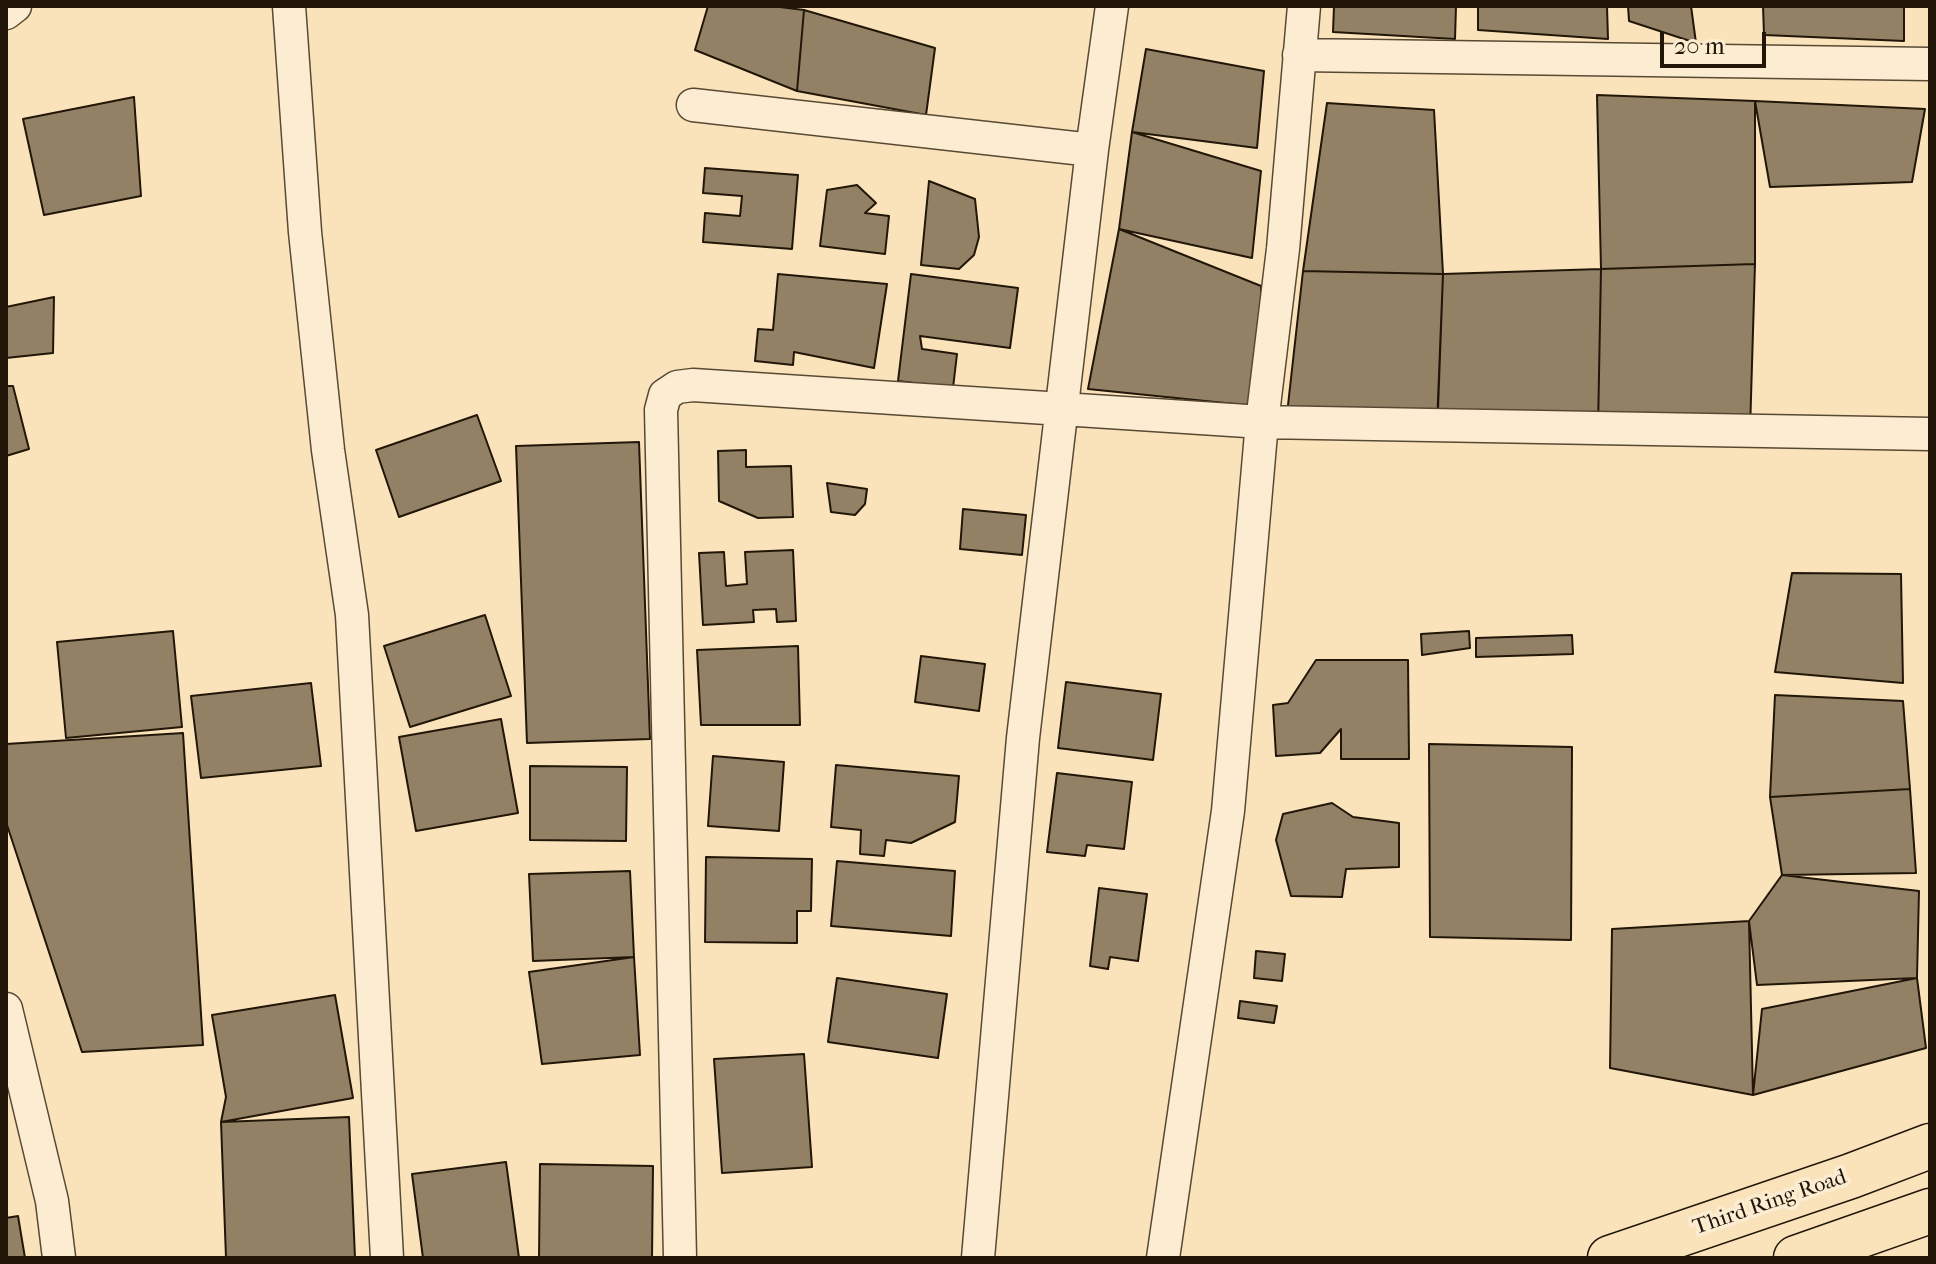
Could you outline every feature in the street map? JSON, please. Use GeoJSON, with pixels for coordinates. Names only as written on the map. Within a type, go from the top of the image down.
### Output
{"type":"FeatureCollection","features":[{"type":"Feature","properties":{"kind":"main road","name":"Third Ring Road"},"geometry":{"type":"LineString","coordinates":[[1610,1258],[1930,1146]]}},
{"type":"Feature","properties":{"kind":"main road"},"geometry":{"type":"LineString","coordinates":[[1796,1258],[1878,1244],[1930,1211]]}},
{"type":"Feature","properties":{"kind":"street"},"geometry":{"type":"LineString","coordinates":[[6,13],[15,6]]}},
{"type":"Feature","properties":{"kind":"street"},"geometry":{"type":"LineString","coordinates":[[289,6],[305,232],[328,450],[352,615],[387,1258]]}},
{"type":"Feature","properties":{"kind":"street"},"geometry":{"type":"LineString","coordinates":[[978,1258],[1023,738],[1092,150],[1112,6]]}},
{"type":"Feature","properties":{"kind":"street"},"geometry":{"type":"LineString","coordinates":[[1163,1258],[1228,811],[1262,422],[1283,249],[1304,6]]}},
{"type":"Feature","properties":{"kind":"street"},"geometry":{"type":"LineString","coordinates":[[1299,55],[1930,64]]}},
{"type":"Feature","properties":{"kind":"street"},"geometry":{"type":"LineString","coordinates":[[693,105],[1092,150]]}},
{"type":"Feature","properties":{"kind":"street"},"geometry":{"type":"LineString","coordinates":[[680,1258],[661,410],[665,395],[677,387],[693,385],[1062,407],[1262,422],[1930,434]]}},
{"type":"Feature","properties":{"kind":"street"},"geometry":{"type":"LineString","coordinates":[[6,1009],[52,1201],[59,1258]]}},
{"type":"Feature","properties":{"kind":"building"},"geometry":{"type":"Polygon","coordinates":[[[708,6],[772,6],[804,10],[797,91],[695,50],[708,6]]]}},
{"type":"Feature","properties":{"kind":"building"},"geometry":{"type":"Polygon","coordinates":[[[1334,6],[1456,6],[1455,39],[1333,32],[1334,6]]]}},
{"type":"Feature","properties":{"kind":"building"},"geometry":{"type":"Polygon","coordinates":[[[1478,6],[1607,6],[1608,39],[1478,30],[1478,6]]]}},
{"type":"Feature","properties":{"kind":"building"},"geometry":{"type":"Polygon","coordinates":[[[1628,6],[1691,6],[1696,43],[1629,21],[1628,6]]]}},
{"type":"Feature","properties":{"kind":"building"},"geometry":{"type":"Polygon","coordinates":[[[1763,6],[1904,6],[1904,41],[1764,35],[1763,6]]]}},
{"type":"Feature","properties":{"kind":"building"},"geometry":{"type":"Polygon","coordinates":[[[804,10],[935,48],[926,115],[797,91],[804,10]]]}},
{"type":"Feature","properties":{"kind":"building"},"geometry":{"type":"Polygon","coordinates":[[[1146,49],[1264,71],[1257,148],[1132,132],[1146,49]]]}},
{"type":"Feature","properties":{"kind":"building"},"geometry":{"type":"Polygon","coordinates":[[[1597,95],[1755,101],[1755,264],[1601,269],[1597,95]]]}},
{"type":"Feature","properties":{"kind":"building"},"geometry":{"type":"Polygon","coordinates":[[[134,97],[141,196],[44,215],[23,119],[134,97]]]}},
{"type":"Feature","properties":{"kind":"building"},"geometry":{"type":"Polygon","coordinates":[[[1755,101],[1925,109],[1912,182],[1770,187],[1755,101]]]}},
{"type":"Feature","properties":{"kind":"building"},"geometry":{"type":"Polygon","coordinates":[[[1327,103],[1434,110],[1443,274],[1303,271],[1327,103]]]}},
{"type":"Feature","properties":{"kind":"building"},"geometry":{"type":"Polygon","coordinates":[[[1132,132],[1261,171],[1252,258],[1119,229],[1132,132]]]}},
{"type":"Feature","properties":{"kind":"building"},"geometry":{"type":"Polygon","coordinates":[[[705,168],[798,175],[792,249],[703,242],[705,213],[740,216],[742,196],[703,193],[705,168]]]}},
{"type":"Feature","properties":{"kind":"building"},"geometry":{"type":"Polygon","coordinates":[[[929,181],[975,199],[979,237],[974,255],[959,269],[921,265],[929,181]]]}},
{"type":"Feature","properties":{"kind":"building"},"geometry":{"type":"Polygon","coordinates":[[[857,185],[876,203],[865,213],[889,216],[885,254],[820,246],[827,190],[857,185]]]}},
{"type":"Feature","properties":{"kind":"building"},"geometry":{"type":"Polygon","coordinates":[[[1119,229],[1261,286],[1264,407],[1088,389],[1119,229]]]}},
{"type":"Feature","properties":{"kind":"building"},"geometry":{"type":"Polygon","coordinates":[[[1755,264],[1750,431],[1598,428],[1601,269],[1755,264]]]}},
{"type":"Feature","properties":{"kind":"building"},"geometry":{"type":"Polygon","coordinates":[[[1601,269],[1598,428],[1437,425],[1443,274],[1601,269]]]}},
{"type":"Feature","properties":{"kind":"building"},"geometry":{"type":"Polygon","coordinates":[[[1303,271],[1443,274],[1438,409],[1286,423],[1303,271]]]}},
{"type":"Feature","properties":{"kind":"building"},"geometry":{"type":"Polygon","coordinates":[[[778,274],[887,284],[874,368],[794,352],[793,365],[755,361],[758,329],[773,330],[778,274]]]}},
{"type":"Feature","properties":{"kind":"building"},"geometry":{"type":"Polygon","coordinates":[[[911,274],[1018,288],[1010,348],[920,336],[922,349],[957,354],[953,388],[898,381],[911,274]]]}},
{"type":"Feature","properties":{"kind":"building"},"geometry":{"type":"Polygon","coordinates":[[[54,297],[53,353],[6,358],[6,307],[54,297]]]}},
{"type":"Feature","properties":{"kind":"building"},"geometry":{"type":"Polygon","coordinates":[[[6,386],[13,386],[29,449],[6,456],[6,386]]]}},
{"type":"Feature","properties":{"kind":"building"},"geometry":{"type":"Polygon","coordinates":[[[477,415],[501,481],[399,517],[376,450],[477,415]]]}},
{"type":"Feature","properties":{"kind":"building"},"geometry":{"type":"Polygon","coordinates":[[[639,442],[650,739],[527,743],[516,446],[639,442]]]}},
{"type":"Feature","properties":{"kind":"building"},"geometry":{"type":"Polygon","coordinates":[[[746,450],[746,467],[791,466],[793,517],[758,518],[719,501],[718,451],[746,450]]]}},
{"type":"Feature","properties":{"kind":"building"},"geometry":{"type":"Polygon","coordinates":[[[827,483],[867,489],[865,504],[855,515],[831,512],[827,483]]]}},
{"type":"Feature","properties":{"kind":"building"},"geometry":{"type":"Polygon","coordinates":[[[963,509],[1026,515],[1022,555],[960,549],[963,509]]]}},
{"type":"Feature","properties":{"kind":"building"},"geometry":{"type":"Polygon","coordinates":[[[793,550],[796,621],[777,622],[776,609],[753,610],[754,622],[703,625],[699,553],[724,552],[726,586],[747,584],[745,552],[793,550]]]}},
{"type":"Feature","properties":{"kind":"building"},"geometry":{"type":"Polygon","coordinates":[[[1792,573],[1901,574],[1903,683],[1775,672],[1792,573]]]}},
{"type":"Feature","properties":{"kind":"building"},"geometry":{"type":"Polygon","coordinates":[[[485,615],[511,696],[410,727],[384,646],[485,615]]]}},
{"type":"Feature","properties":{"kind":"building"},"geometry":{"type":"Polygon","coordinates":[[[173,631],[182,727],[66,738],[57,642],[173,631]]]}},
{"type":"Feature","properties":{"kind":"building"},"geometry":{"type":"Polygon","coordinates":[[[1469,631],[1470,648],[1422,655],[1421,634],[1469,631]]]}},
{"type":"Feature","properties":{"kind":"building"},"geometry":{"type":"Polygon","coordinates":[[[1572,635],[1573,654],[1476,657],[1476,638],[1572,635]]]}},
{"type":"Feature","properties":{"kind":"building"},"geometry":{"type":"Polygon","coordinates":[[[798,646],[800,725],[701,725],[697,650],[798,646]]]}},
{"type":"Feature","properties":{"kind":"building"},"geometry":{"type":"Polygon","coordinates":[[[921,656],[985,664],[979,711],[915,702],[921,656]]]}},
{"type":"Feature","properties":{"kind":"building"},"geometry":{"type":"Polygon","coordinates":[[[1316,660],[1408,660],[1409,759],[1341,759],[1341,729],[1320,753],[1276,756],[1273,705],[1288,703],[1316,660]]]}},
{"type":"Feature","properties":{"kind":"building"},"geometry":{"type":"Polygon","coordinates":[[[1066,682],[1161,694],[1153,760],[1058,748],[1066,682]]]}},
{"type":"Feature","properties":{"kind":"building"},"geometry":{"type":"Polygon","coordinates":[[[311,683],[321,766],[201,778],[191,696],[311,683]]]}},
{"type":"Feature","properties":{"kind":"building"},"geometry":{"type":"Polygon","coordinates":[[[1775,695],[1903,701],[1910,789],[1770,797],[1775,695]]]}},
{"type":"Feature","properties":{"kind":"building"},"geometry":{"type":"Polygon","coordinates":[[[501,719],[518,813],[416,831],[399,737],[501,719]]]}},
{"type":"Feature","properties":{"kind":"building"},"geometry":{"type":"Polygon","coordinates":[[[183,733],[203,1045],[82,1052],[6,822],[6,744],[183,733]]]}},
{"type":"Feature","properties":{"kind":"building"},"geometry":{"type":"Polygon","coordinates":[[[1429,744],[1572,747],[1571,940],[1430,937],[1429,744]]]}},
{"type":"Feature","properties":{"kind":"building"},"geometry":{"type":"Polygon","coordinates":[[[713,756],[784,762],[779,831],[708,826],[713,756]]]}},
{"type":"Feature","properties":{"kind":"building"},"geometry":{"type":"Polygon","coordinates":[[[836,765],[959,776],[955,822],[911,843],[886,840],[884,856],[860,854],[861,830],[831,827],[836,765]]]}},
{"type":"Feature","properties":{"kind":"building"},"geometry":{"type":"Polygon","coordinates":[[[530,766],[627,767],[626,841],[530,840],[530,766]]]}},
{"type":"Feature","properties":{"kind":"building"},"geometry":{"type":"Polygon","coordinates":[[[1057,773],[1132,782],[1124,849],[1087,845],[1085,856],[1047,852],[1057,773]]]}},
{"type":"Feature","properties":{"kind":"building"},"geometry":{"type":"Polygon","coordinates":[[[1910,789],[1916,873],[1782,875],[1770,797],[1910,789]]]}},
{"type":"Feature","properties":{"kind":"building"},"geometry":{"type":"Polygon","coordinates":[[[1332,803],[1353,817],[1399,823],[1399,867],[1346,869],[1342,897],[1291,896],[1276,840],[1283,814],[1332,803]]]}},
{"type":"Feature","properties":{"kind":"building"},"geometry":{"type":"Polygon","coordinates":[[[706,857],[812,859],[811,911],[797,911],[797,943],[705,942],[706,857]]]}},
{"type":"Feature","properties":{"kind":"building"},"geometry":{"type":"Polygon","coordinates":[[[837,861],[955,871],[951,936],[831,926],[837,861]]]}},
{"type":"Feature","properties":{"kind":"building"},"geometry":{"type":"Polygon","coordinates":[[[630,871],[634,957],[533,961],[529,874],[630,871]]]}},
{"type":"Feature","properties":{"kind":"building"},"geometry":{"type":"Polygon","coordinates":[[[1782,875],[1919,891],[1917,978],[1757,985],[1749,921],[1782,875]]]}},
{"type":"Feature","properties":{"kind":"building"},"geometry":{"type":"Polygon","coordinates":[[[1099,888],[1147,894],[1138,961],[1110,957],[1108,969],[1090,966],[1099,888]]]}},
{"type":"Feature","properties":{"kind":"building"},"geometry":{"type":"Polygon","coordinates":[[[1749,921],[1753,1095],[1610,1068],[1612,929],[1749,921]]]}},
{"type":"Feature","properties":{"kind":"building"},"geometry":{"type":"Polygon","coordinates":[[[1256,951],[1285,954],[1282,981],[1254,978],[1256,951]]]}},
{"type":"Feature","properties":{"kind":"building"},"geometry":{"type":"Polygon","coordinates":[[[634,957],[640,1055],[542,1064],[529,972],[634,957]]]}},
{"type":"Feature","properties":{"kind":"building"},"geometry":{"type":"Polygon","coordinates":[[[837,978],[947,994],[938,1058],[828,1042],[837,978]]]}},
{"type":"Feature","properties":{"kind":"building"},"geometry":{"type":"Polygon","coordinates":[[[1917,978],[1926,1048],[1753,1095],[1762,1009],[1917,978]]]}},
{"type":"Feature","properties":{"kind":"building"},"geometry":{"type":"Polygon","coordinates":[[[335,995],[353,1098],[221,1122],[226,1097],[212,1015],[335,995]]]}},
{"type":"Feature","properties":{"kind":"building"},"geometry":{"type":"Polygon","coordinates":[[[1240,1001],[1277,1006],[1274,1023],[1238,1018],[1240,1001]]]}},
{"type":"Feature","properties":{"kind":"building"},"geometry":{"type":"Polygon","coordinates":[[[804,1054],[812,1167],[722,1173],[714,1059],[804,1054]]]}},
{"type":"Feature","properties":{"kind":"building"},"geometry":{"type":"Polygon","coordinates":[[[349,1117],[355,1258],[226,1258],[221,1122],[349,1117]]]}},
{"type":"Feature","properties":{"kind":"building"},"geometry":{"type":"Polygon","coordinates":[[[506,1162],[519,1258],[423,1258],[412,1174],[506,1162]]]}},
{"type":"Feature","properties":{"kind":"building"},"geometry":{"type":"Polygon","coordinates":[[[540,1164],[653,1166],[652,1258],[539,1258],[540,1164]]]}},
{"type":"Feature","properties":{"kind":"building"},"geometry":{"type":"Polygon","coordinates":[[[18,1216],[25,1258],[6,1258],[6,1218],[18,1216]]]}}]}
